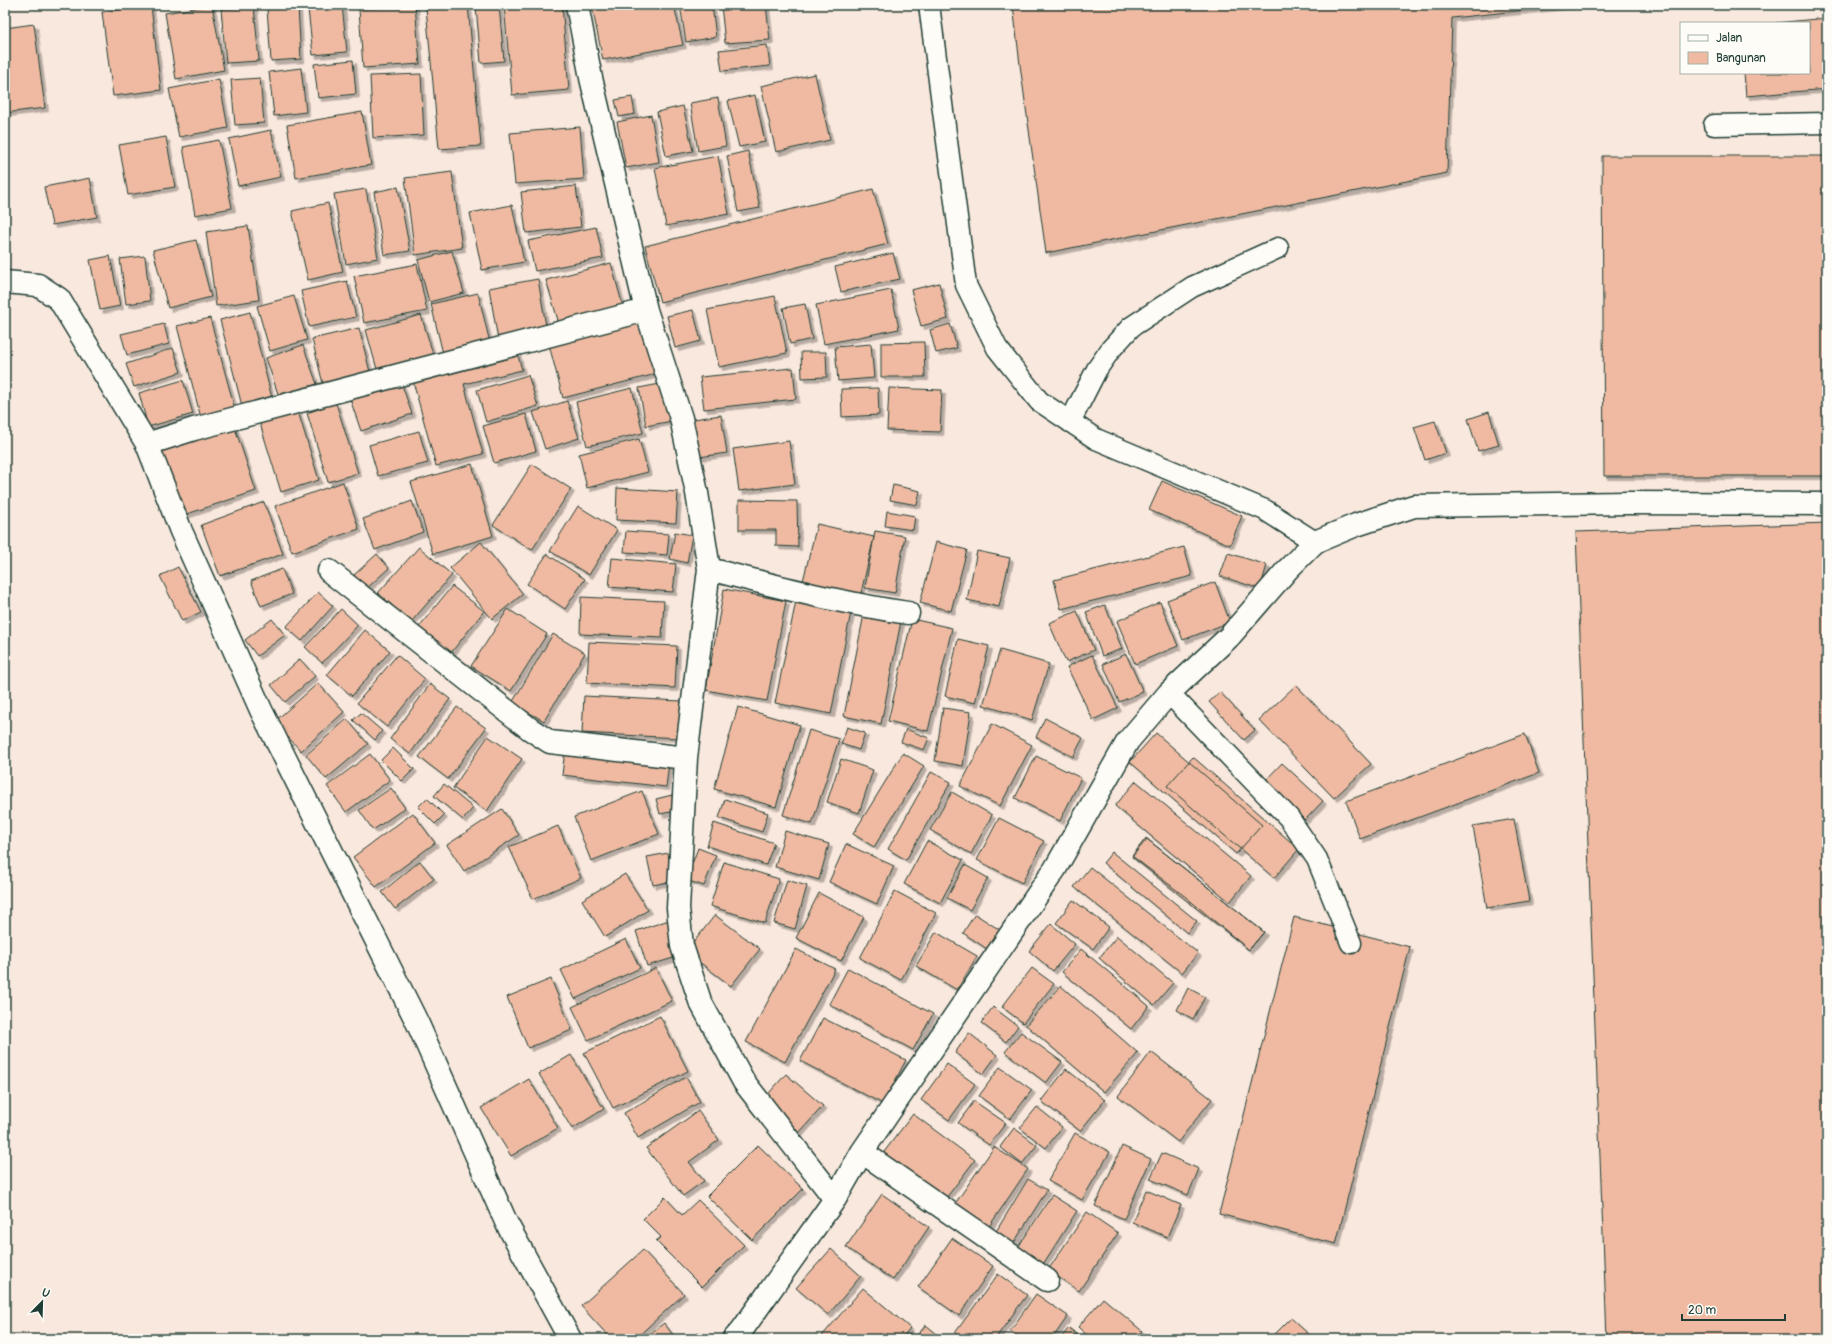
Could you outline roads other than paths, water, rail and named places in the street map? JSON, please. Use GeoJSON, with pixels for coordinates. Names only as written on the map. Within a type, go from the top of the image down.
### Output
{"type":"FeatureCollection","features":[{"type":"Feature","properties":{"kind":"street"},"geometry":{"type":"LineString","coordinates":[[577,5],[591,78],[646,310],[681,418],[698,494],[709,569],[686,758],[678,908],[682,946],[700,1001],[744,1082],[835,1199]]}},
{"type":"Feature","properties":{"kind":"street"},"geometry":{"type":"LineString","coordinates":[[5,282],[38,285],[59,300],[148,444],[181,531],[262,710],[418,1022],[507,1224],[570,1339]]}},
{"type":"Feature","properties":{"kind":"street"},"geometry":{"type":"LineString","coordinates":[[148,444],[202,427],[646,310]]}},
{"type":"Feature","properties":{"kind":"street"},"geometry":{"type":"LineString","coordinates":[[734,1339],[742,1330],[835,1199],[862,1152],[1055,869],[1128,741],[1169,693],[1229,637],[1287,570],[1315,542],[1356,525],[1414,506],[1629,503],[1827,504]]}},
{"type":"Feature","properties":{"kind":"street"},"geometry":{"type":"LineString","coordinates":[[709,569],[851,604],[908,613]]}},
{"type":"Feature","properties":{"kind":"street"},"geometry":{"type":"LineString","coordinates":[[329,571],[530,729],[550,742],[686,758]]}},
{"type":"Feature","properties":{"kind":"street"},"geometry":{"type":"LineString","coordinates":[[862,1152],[1047,1280]]}},
{"type":"Feature","properties":{"kind":"lane"},"geometry":{"type":"LineString","coordinates":[[929,5],[966,285],[996,348],[1039,401],[1096,439],[1265,510],[1315,542]]}},
{"type":"Feature","properties":{"kind":"lane"},"geometry":{"type":"LineString","coordinates":[[1714,125],[1827,123]]}},
{"type":"Feature","properties":{"kind":"lane"},"geometry":{"type":"LineString","coordinates":[[1070,422],[1097,369],[1111,349],[1131,327],[1192,287],[1278,248]]}},
{"type":"Feature","properties":{"kind":"lane"},"geometry":{"type":"LineString","coordinates":[[1169,693],[1289,818],[1317,859],[1351,943]]}}]}
